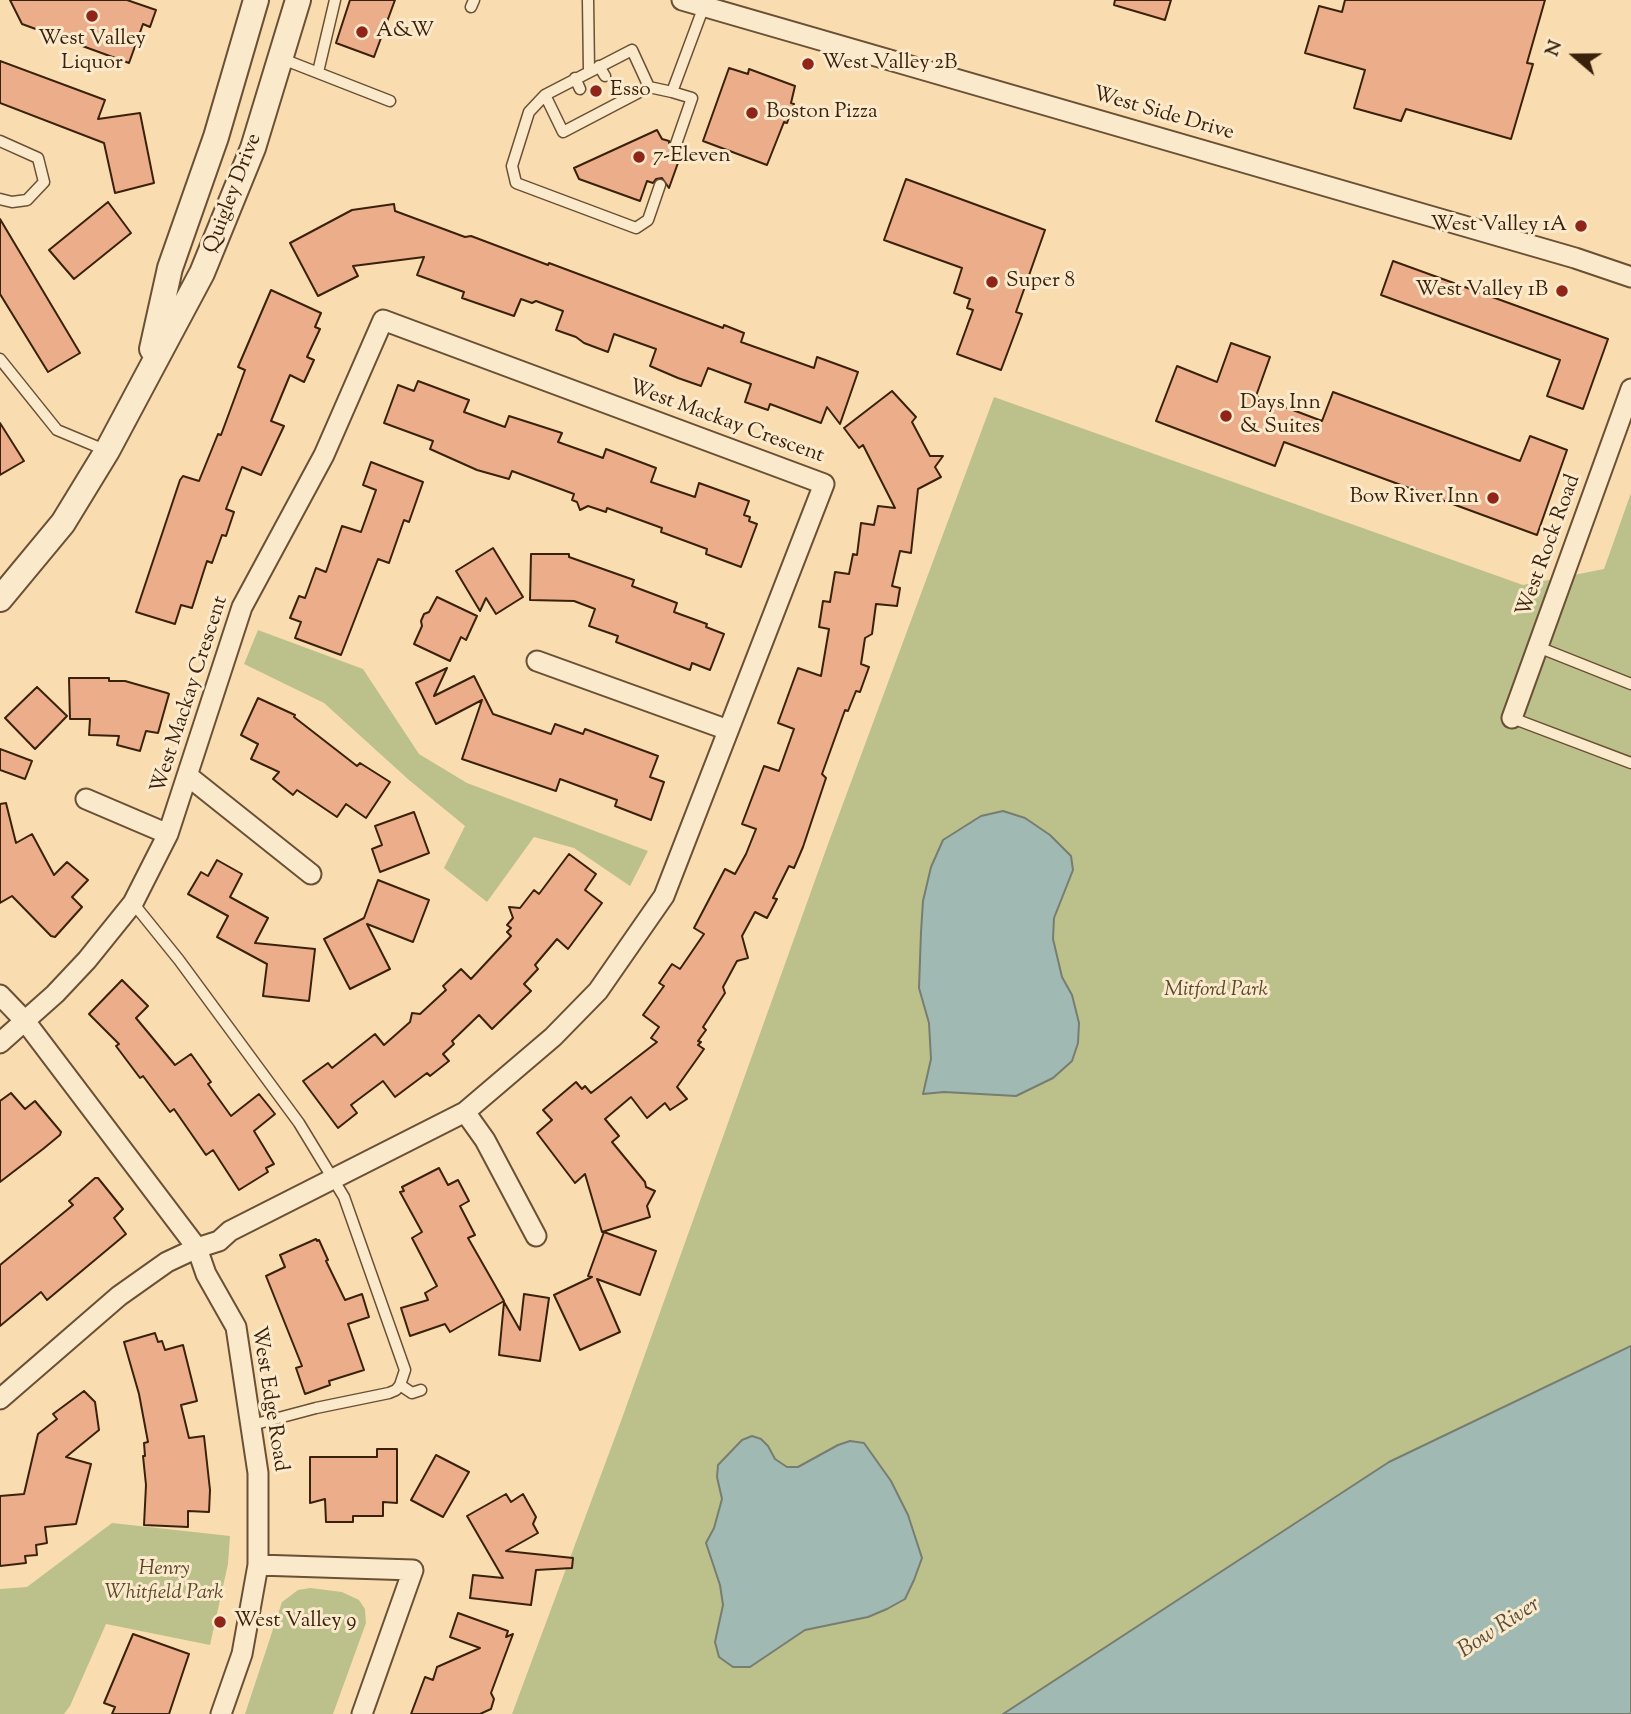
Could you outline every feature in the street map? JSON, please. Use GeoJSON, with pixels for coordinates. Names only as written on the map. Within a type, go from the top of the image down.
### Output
{"type":"FeatureCollection","features":[{"type":"Feature","properties":{"kind":"street","name":"Quigley Drive"},"geometry":{"type":"LineString","coordinates":[[146,377],[170,268],[216,137],[256,0]]}},
{"type":"Feature","properties":{"kind":"street","name":"Quigley Drive"},"geometry":{"type":"LineString","coordinates":[[0,599],[63,523],[107,451],[202,274],[229,213],[253,148],[298,0]]}},
{"type":"Feature","properties":{"kind":"street","name":"West Side Drive"},"geometry":{"type":"LineString","coordinates":[[682,0],[1575,258],[1631,278]]}},
{"type":"Feature","properties":{"kind":"street","name":"West Mackay Crescent"},"geometry":{"type":"LineString","coordinates":[[0,1042],[87,960],[133,904],[168,834],[242,607],[324,455],[383,320],[824,484],[664,895],[598,991],[553,1037],[466,1112],[230,1231],[219,1241],[167,1262],[119,1296],[0,1399]]}},
{"type":"Feature","properties":{"kind":"street","name":"West Rock Road"},"geometry":{"type":"LineString","coordinates":[[1512,718],[1631,389]]}},
{"type":"Feature","properties":{"kind":"street"},"geometry":{"type":"LineString","coordinates":[[537,661],[728,730]]}},
{"type":"Feature","properties":{"kind":"street"},"geometry":{"type":"LineString","coordinates":[[188,776],[311,874]]}},
{"type":"Feature","properties":{"kind":"street"},"geometry":{"type":"LineString","coordinates":[[86,799],[168,834]]}},
{"type":"Feature","properties":{"kind":"street","name":"West Edge Road"},"geometry":{"type":"LineString","coordinates":[[0,995],[25,1021],[197,1248],[206,1274],[236,1327],[258,1473],[258,1565],[242,1654],[221,1714]]}},
{"type":"Feature","properties":{"kind":"street"},"geometry":{"type":"LineString","coordinates":[[466,1112],[485,1140],[536,1237]]}},
{"type":"Feature","properties":{"kind":"street"},"geometry":{"type":"LineString","coordinates":[[258,1565],[413,1570],[362,1714]]}},
{"type":"Feature","properties":{"kind":"lane"},"geometry":{"type":"LineString","coordinates":[[318,72],[335,0]]}},
{"type":"Feature","properties":{"kind":"lane"},"geometry":{"type":"LineString","coordinates":[[588,0],[594,68],[605,76]]}},
{"type":"Feature","properties":{"kind":"lane"},"geometry":{"type":"LineString","coordinates":[[672,92],[704,6]]}},
{"type":"Feature","properties":{"kind":"lane"},"geometry":{"type":"LineString","coordinates":[[649,87],[632,50],[545,94],[529,112],[512,166],[516,183],[636,228],[648,220],[660,185]]}},
{"type":"Feature","properties":{"kind":"lane"},"geometry":{"type":"LineString","coordinates":[[280,58],[390,101]]}},
{"type":"Feature","properties":{"kind":"lane"},"geometry":{"type":"LineString","coordinates":[[575,78],[580,89]]}},
{"type":"Feature","properties":{"kind":"lane"},"geometry":{"type":"LineString","coordinates":[[545,94],[563,132],[592,116],[615,98],[649,87],[692,98],[676,144]]}},
{"type":"Feature","properties":{"kind":"lane"},"geometry":{"type":"LineString","coordinates":[[588,106],[592,116]]}},
{"type":"Feature","properties":{"kind":"lane"},"geometry":{"type":"LineString","coordinates":[[0,141],[38,158],[44,182],[27,200],[12,202],[0,199]]}},
{"type":"Feature","properties":{"kind":"lane"},"geometry":{"type":"LineString","coordinates":[[0,359],[57,430],[107,451]]}},
{"type":"Feature","properties":{"kind":"lane"},"geometry":{"type":"LineString","coordinates":[[1538,647],[1631,684]]}},
{"type":"Feature","properties":{"kind":"lane"},"geometry":{"type":"LineString","coordinates":[[1512,718],[1631,763]]}},
{"type":"Feature","properties":{"kind":"lane"},"geometry":{"type":"LineString","coordinates":[[133,904],[299,1123],[344,1197],[405,1370],[396,1391],[252,1425]]}},
{"type":"Feature","properties":{"kind":"lane"},"geometry":{"type":"LineString","coordinates":[[400,1385],[412,1392],[421,1391]]}},
{"type":"Feature","properties":{"kind":"green space","name":"Mitford Park"},"geometry":{"type":"Polygon","coordinates":[[[994,397],[1523,585],[1604,569],[1631,493],[1631,1346],[1389,1462],[1003,1714],[512,1714],[621,1421],[828,844],[994,397]]]}},
{"type":"Feature","properties":{"kind":"green space"},"geometry":{"type":"Polygon","coordinates":[[[258,630],[363,669],[419,754],[467,783],[648,851],[630,886],[574,848],[534,837],[487,902],[444,868],[465,826],[409,780],[324,703],[244,664],[258,630]]]}},
{"type":"Feature","properties":{"kind":"green space","name":"Henry Whitfield Park"},"geometry":{"type":"Polygon","coordinates":[[[112,1523],[230,1536],[228,1564],[210,1645],[106,1624],[64,1714],[0,1714],[0,1589],[27,1587],[112,1523]]]}},
{"type":"Feature","properties":{"kind":"green space"},"geometry":{"type":"Polygon","coordinates":[[[310,1588],[342,1592],[359,1600],[365,1609],[366,1623],[333,1714],[245,1714],[282,1602],[298,1590],[310,1588]]]}},
{"type":"Feature","properties":{"kind":"water"},"geometry":{"type":"Polygon","coordinates":[[[1003,811],[1025,818],[1050,835],[1071,856],[1073,870],[1054,918],[1053,939],[1062,977],[1072,995],[1079,1023],[1078,1043],[1072,1061],[1053,1078],[1016,1096],[944,1092],[923,1094],[931,1059],[929,1023],[919,988],[923,901],[931,867],[943,840],[981,816],[1003,811]]]}},
{"type":"Feature","properties":{"kind":"water","name":"Bow River"},"geometry":{"type":"Polygon","coordinates":[[[1631,1346],[1631,1714],[1003,1714],[1389,1462],[1631,1346]]]}},
{"type":"Feature","properties":{"kind":"water"},"geometry":{"type":"Polygon","coordinates":[[[752,1436],[761,1439],[775,1459],[787,1467],[798,1467],[850,1441],[864,1443],[891,1481],[908,1515],[922,1558],[905,1599],[868,1617],[805,1630],[750,1667],[733,1667],[719,1657],[715,1642],[723,1605],[720,1585],[706,1543],[714,1528],[722,1499],[717,1477],[718,1465],[742,1440],[752,1436]]]}},
{"type":"Feature","properties":{"kind":"building"},"geometry":{"type":"Polygon","coordinates":[[[10,0],[127,0],[156,10],[150,27],[143,24],[129,63],[22,24],[10,0]]]}},
{"type":"Feature","properties":{"kind":"building","name":"A&W"},"geometry":{"type":"Polygon","coordinates":[[[350,0],[395,0],[374,57],[336,43],[350,0]]]}},
{"type":"Feature","properties":{"kind":"building"},"geometry":{"type":"Polygon","coordinates":[[[1115,0],[1171,0],[1165,20],[1114,5],[1115,0]]]}},
{"type":"Feature","properties":{"kind":"building"},"geometry":{"type":"Polygon","coordinates":[[[1345,0],[1545,0],[1527,63],[1533,64],[1511,139],[1406,109],[1401,121],[1354,108],[1365,70],[1305,53],[1319,6],[1342,12],[1345,0]]]}},
{"type":"Feature","properties":{"kind":"building"},"geometry":{"type":"Polygon","coordinates":[[[0,61],[105,100],[98,119],[140,113],[154,183],[115,193],[104,143],[0,103],[0,61]]]}},
{"type":"Feature","properties":{"kind":"building","name":"Boston Pizza"},"geometry":{"type":"Polygon","coordinates":[[[729,68],[748,74],[749,69],[795,86],[791,103],[794,104],[767,165],[703,141],[729,68]]]}},
{"type":"Feature","properties":{"kind":"building","name":"7-Eleven"},"geometry":{"type":"Polygon","coordinates":[[[657,130],[662,139],[669,141],[673,151],[684,146],[669,188],[662,178],[653,183],[647,181],[640,201],[579,179],[574,168],[657,130]]]}},
{"type":"Feature","properties":{"kind":"building","name":"Super 8"},"geometry":{"type":"Polygon","coordinates":[[[906,179],[1045,230],[1016,312],[1022,314],[1001,370],[957,354],[973,310],[967,308],[970,299],[954,293],[962,268],[884,240],[906,179]]]}},
{"type":"Feature","properties":{"kind":"building"},"geometry":{"type":"Polygon","coordinates":[[[108,202],[131,233],[74,279],[49,250],[108,202]]]}},
{"type":"Feature","properties":{"kind":"building"},"geometry":{"type":"Polygon","coordinates":[[[394,204],[395,211],[465,237],[471,236],[548,265],[549,263],[723,328],[724,325],[744,333],[741,342],[814,368],[817,357],[858,372],[840,424],[827,407],[821,423],[770,404],[768,410],[745,402],[751,384],[708,368],[701,386],[678,378],[650,366],[656,349],[614,334],[608,352],[584,343],[556,330],[563,311],[536,301],[532,303],[521,299],[514,316],[462,298],[464,292],[417,275],[424,257],[353,266],[358,276],[318,296],[290,243],[352,210],[394,204]]]}},
{"type":"Feature","properties":{"kind":"building"},"geometry":{"type":"Polygon","coordinates":[[[0,219],[80,353],[48,372],[0,294],[0,219]]]}},
{"type":"Feature","properties":{"kind":"building"},"geometry":{"type":"Polygon","coordinates":[[[1393,261],[1608,339],[1583,409],[1547,396],[1560,360],[1381,295],[1393,261]]]}},
{"type":"Feature","properties":{"kind":"building"},"geometry":{"type":"Polygon","coordinates":[[[271,290],[321,313],[315,327],[320,329],[307,357],[314,360],[304,382],[290,375],[271,421],[284,426],[261,475],[242,467],[226,509],[234,512],[226,536],[222,535],[212,563],[207,561],[192,608],[181,605],[175,624],[136,612],[180,480],[183,476],[199,481],[218,434],[221,435],[245,370],[238,367],[271,290]]]}},
{"type":"Feature","properties":{"kind":"building","name":"Bow River Inn"},"geometry":{"type":"Polygon","coordinates":[[[1231,343],[1270,357],[1256,396],[1322,421],[1333,392],[1520,461],[1530,436],[1567,450],[1537,535],[1284,442],[1275,466],[1156,421],[1177,366],[1217,382],[1231,343]]]}},
{"type":"Feature","properties":{"kind":"building"},"geometry":{"type":"Polygon","coordinates":[[[418,381],[469,400],[464,412],[505,427],[509,416],[562,433],[558,442],[603,458],[606,449],[656,468],[651,482],[695,497],[699,483],[749,501],[744,515],[757,524],[741,567],[706,554],[707,549],[661,532],[662,528],[607,508],[606,512],[588,506],[580,510],[577,502],[572,500],[574,494],[512,471],[509,479],[477,470],[430,449],[433,441],[384,423],[398,385],[414,391],[418,381]]]}},
{"type":"Feature","properties":{"kind":"building"},"geometry":{"type":"Polygon","coordinates":[[[892,391],[916,417],[912,422],[930,456],[943,456],[935,467],[941,477],[918,489],[911,553],[900,551],[892,586],[900,588],[897,606],[876,604],[872,634],[865,638],[861,664],[869,667],[860,692],[856,691],[848,711],[845,710],[822,774],[826,778],[803,847],[794,868],[789,866],[773,898],[777,899],[767,918],[755,912],[742,936],[748,958],[737,961],[723,987],[725,993],[703,1027],[706,1030],[698,1045],[704,1049],[677,1087],[687,1099],[670,1110],[665,1103],[647,1118],[631,1097],[605,1119],[619,1136],[612,1142],[645,1182],[646,1187],[655,1191],[647,1206],[650,1217],[602,1232],[585,1174],[575,1183],[537,1133],[552,1120],[543,1110],[576,1082],[591,1093],[657,1042],[651,1038],[659,1027],[643,1015],[664,986],[659,983],[672,964],[680,969],[704,934],[694,928],[725,869],[735,874],[746,854],[756,829],[742,824],[764,766],[779,771],[794,729],[778,723],[798,668],[821,676],[829,629],[819,627],[823,601],[830,602],[835,572],[849,574],[853,554],[857,555],[861,523],[874,525],[878,506],[895,508],[863,445],[859,448],[844,428],[892,391]]]}},
{"type":"Feature","properties":{"kind":"building"},"geometry":{"type":"Polygon","coordinates":[[[0,423],[24,461],[0,475],[0,423]]]}},
{"type":"Feature","properties":{"kind":"building"},"geometry":{"type":"Polygon","coordinates":[[[371,462],[423,482],[409,522],[404,520],[389,563],[378,559],[341,655],[295,638],[301,622],[290,618],[299,596],[305,598],[316,568],[326,572],[342,526],[361,532],[376,490],[363,485],[371,462]]]}},
{"type":"Feature","properties":{"kind":"building"},"geometry":{"type":"Polygon","coordinates":[[[493,548],[523,597],[496,614],[486,598],[480,611],[456,571],[493,548]]]}},
{"type":"Feature","properties":{"kind":"building"},"geometry":{"type":"Polygon","coordinates":[[[531,554],[569,554],[569,557],[634,580],[632,586],[677,603],[674,612],[707,624],[706,627],[724,634],[710,670],[692,663],[690,670],[616,642],[618,636],[589,626],[595,609],[574,601],[530,600],[531,554]]]}},
{"type":"Feature","properties":{"kind":"building"},"geometry":{"type":"Polygon","coordinates":[[[437,597],[477,616],[466,640],[461,637],[450,661],[414,644],[424,614],[429,612],[437,597]]]}},
{"type":"Feature","properties":{"kind":"building"},"geometry":{"type":"Polygon","coordinates":[[[447,668],[434,696],[474,676],[493,714],[551,734],[555,724],[583,734],[585,729],[658,756],[650,777],[664,782],[651,820],[615,806],[617,800],[560,779],[556,791],[462,759],[482,700],[436,724],[416,683],[447,668]]]}},
{"type":"Feature","properties":{"kind":"building"},"geometry":{"type":"Polygon","coordinates":[[[69,678],[109,678],[109,681],[125,681],[169,694],[158,733],[146,731],[140,751],[117,745],[119,736],[89,735],[90,719],[70,719],[69,678]]]}},
{"type":"Feature","properties":{"kind":"building"},"geometry":{"type":"Polygon","coordinates":[[[37,687],[67,716],[35,749],[5,718],[37,687]]]}},
{"type":"Feature","properties":{"kind":"building"},"geometry":{"type":"Polygon","coordinates":[[[258,698],[295,715],[294,717],[357,766],[360,763],[390,782],[366,818],[346,804],[337,817],[297,790],[293,795],[273,779],[279,772],[251,759],[258,744],[241,735],[258,698]]]}},
{"type":"Feature","properties":{"kind":"building"},"geometry":{"type":"Polygon","coordinates":[[[0,749],[32,761],[25,779],[0,770],[0,749]]]}},
{"type":"Feature","properties":{"kind":"building"},"geometry":{"type":"Polygon","coordinates":[[[6,803],[16,843],[32,834],[54,875],[67,862],[88,880],[72,897],[82,907],[55,937],[12,896],[0,903],[0,804],[6,803]]]}},
{"type":"Feature","properties":{"kind":"building"},"geometry":{"type":"Polygon","coordinates":[[[414,812],[429,853],[380,872],[372,849],[382,845],[375,826],[414,812]]]}},
{"type":"Feature","properties":{"kind":"building"},"geometry":{"type":"Polygon","coordinates":[[[569,854],[596,874],[585,890],[602,903],[568,949],[557,939],[535,965],[538,969],[524,984],[531,991],[492,1029],[479,1015],[452,1041],[454,1044],[443,1054],[449,1061],[430,1076],[427,1073],[395,1097],[383,1081],[351,1105],[357,1113],[338,1128],[303,1081],[328,1063],[332,1068],[375,1034],[384,1045],[410,1022],[412,1013],[420,1014],[446,990],[443,986],[461,969],[471,979],[511,936],[507,932],[511,928],[507,925],[513,918],[509,907],[520,908],[534,890],[539,894],[569,854]]]}},
{"type":"Feature","properties":{"kind":"building"},"geometry":{"type":"Polygon","coordinates":[[[217,860],[242,874],[230,897],[268,918],[255,943],[315,949],[309,1001],[263,996],[267,964],[217,937],[228,916],[188,894],[201,872],[208,876],[217,860]]]}},
{"type":"Feature","properties":{"kind":"building"},"geometry":{"type":"Polygon","coordinates":[[[378,880],[429,900],[413,942],[367,924],[390,969],[350,989],[324,939],[364,918],[378,880]]]}},
{"type":"Feature","properties":{"kind":"building"},"geometry":{"type":"Polygon","coordinates":[[[122,980],[148,1006],[136,1018],[175,1065],[191,1054],[231,1116],[259,1094],[275,1114],[254,1131],[274,1164],[266,1168],[268,1172],[239,1190],[213,1150],[206,1155],[174,1109],[170,1112],[116,1046],[119,1044],[89,1014],[122,980]]]}},
{"type":"Feature","properties":{"kind":"building"},"geometry":{"type":"Polygon","coordinates":[[[11,1093],[25,1109],[35,1101],[61,1132],[0,1182],[0,1101],[11,1093]]]}},
{"type":"Feature","properties":{"kind":"building"},"geometry":{"type":"Polygon","coordinates":[[[439,1168],[448,1185],[458,1180],[469,1201],[460,1206],[475,1235],[468,1238],[504,1301],[450,1332],[445,1324],[410,1336],[401,1308],[428,1300],[425,1293],[437,1286],[412,1238],[422,1232],[400,1192],[404,1191],[402,1187],[439,1168]]]}},
{"type":"Feature","properties":{"kind":"building"},"geometry":{"type":"Polygon","coordinates":[[[98,1178],[123,1209],[114,1218],[126,1234],[47,1300],[41,1292],[0,1326],[0,1265],[73,1205],[69,1201],[98,1178]]]}},
{"type":"Feature","properties":{"kind":"building"},"geometry":{"type":"Polygon","coordinates":[[[604,1232],[656,1251],[640,1295],[597,1279],[620,1332],[580,1350],[554,1295],[592,1277],[588,1276],[604,1232]]]}},
{"type":"Feature","properties":{"kind":"building"},"geometry":{"type":"Polygon","coordinates":[[[319,1240],[345,1300],[362,1294],[369,1317],[348,1324],[364,1370],[329,1381],[330,1385],[305,1394],[296,1368],[302,1366],[266,1276],[285,1267],[280,1255],[319,1240]]]}},
{"type":"Feature","properties":{"kind":"building"},"geometry":{"type":"Polygon","coordinates":[[[524,1294],[549,1298],[540,1361],[499,1355],[504,1302],[520,1330],[524,1294]]]}},
{"type":"Feature","properties":{"kind":"building"},"geometry":{"type":"Polygon","coordinates":[[[155,1333],[165,1350],[183,1345],[197,1401],[181,1405],[189,1438],[204,1436],[210,1490],[209,1512],[188,1511],[188,1527],[144,1525],[146,1485],[143,1456],[144,1443],[148,1442],[139,1394],[124,1342],[155,1333]]]}},
{"type":"Feature","properties":{"kind":"building"},"geometry":{"type":"Polygon","coordinates":[[[84,1391],[95,1402],[99,1430],[66,1457],[91,1464],[76,1524],[45,1527],[47,1543],[36,1545],[37,1555],[25,1556],[26,1563],[0,1566],[0,1496],[24,1494],[38,1434],[57,1419],[53,1414],[84,1391]]]}},
{"type":"Feature","properties":{"kind":"building"},"geometry":{"type":"Polygon","coordinates":[[[377,1449],[397,1449],[397,1503],[383,1502],[383,1516],[353,1516],[353,1522],[326,1522],[325,1499],[310,1503],[310,1457],[377,1457],[377,1449]]]}},
{"type":"Feature","properties":{"kind":"building"},"geometry":{"type":"Polygon","coordinates":[[[436,1455],[469,1472],[443,1517],[411,1500],[436,1455]]]}},
{"type":"Feature","properties":{"kind":"building"},"geometry":{"type":"Polygon","coordinates":[[[506,1494],[511,1502],[523,1494],[536,1517],[533,1524],[538,1533],[506,1551],[573,1558],[572,1568],[536,1570],[531,1605],[470,1598],[473,1575],[503,1578],[467,1516],[506,1494]]]}},
{"type":"Feature","properties":{"kind":"building"},"geometry":{"type":"Polygon","coordinates":[[[458,1613],[508,1631],[506,1637],[513,1634],[491,1693],[494,1699],[491,1709],[480,1714],[411,1714],[425,1677],[433,1680],[437,1667],[480,1648],[450,1637],[458,1613]]]}},
{"type":"Feature","properties":{"kind":"building"},"geometry":{"type":"Polygon","coordinates":[[[133,1634],[189,1654],[169,1714],[112,1714],[115,1707],[104,1703],[133,1634]]]}},
{"type":"Feature","properties":{"kind":"place","name":"West Valley Liquor"},"geometry":{"type":"Point","coordinates":[92,16]}},
{"type":"Feature","properties":{"kind":"place","name":"A&W"},"geometry":{"type":"Point","coordinates":[362,32]}},
{"type":"Feature","properties":{"kind":"place","name":"West Valley 2B"},"geometry":{"type":"Point","coordinates":[808,64]}},
{"type":"Feature","properties":{"kind":"place","name":"Esso"},"geometry":{"type":"Point","coordinates":[596,91]}},
{"type":"Feature","properties":{"kind":"place","name":"Boston Pizza"},"geometry":{"type":"Point","coordinates":[752,113]}},
{"type":"Feature","properties":{"kind":"place","name":"7-Eleven"},"geometry":{"type":"Point","coordinates":[639,157]}},
{"type":"Feature","properties":{"kind":"place","name":"West Valley 1A"},"geometry":{"type":"Point","coordinates":[1581,226]}},
{"type":"Feature","properties":{"kind":"place","name":"Super 8"},"geometry":{"type":"Point","coordinates":[992,282]}},
{"type":"Feature","properties":{"kind":"place","name":"West Valley 1B"},"geometry":{"type":"Point","coordinates":[1562,291]}},
{"type":"Feature","properties":{"kind":"place","name":"Days Inn & Suites"},"geometry":{"type":"Point","coordinates":[1226,416]}},
{"type":"Feature","properties":{"kind":"place","name":"Bow River Inn"},"geometry":{"type":"Point","coordinates":[1493,498]}},
{"type":"Feature","properties":{"kind":"place","name":"West Valley 9"},"geometry":{"type":"Point","coordinates":[220,1622]}}]}
